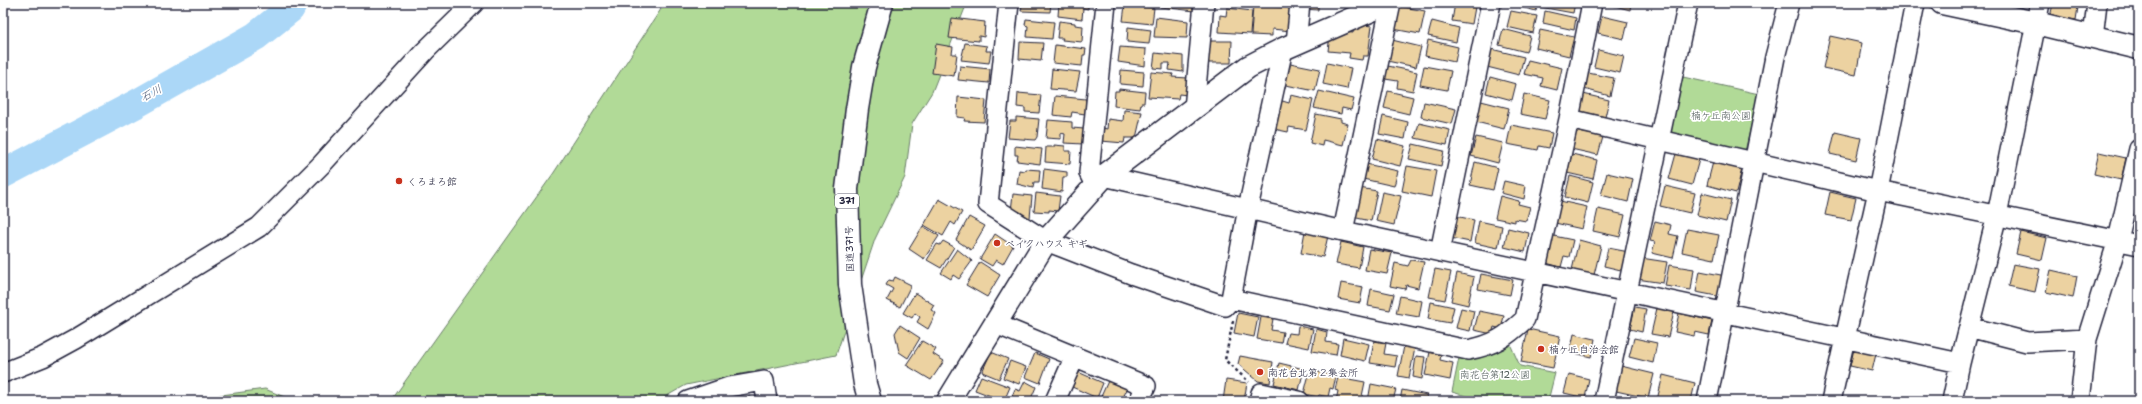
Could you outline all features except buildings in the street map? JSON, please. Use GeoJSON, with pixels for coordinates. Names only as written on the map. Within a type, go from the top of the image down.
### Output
{"type":"FeatureCollection","features":[{"type":"Feature","properties":{"kind":"main road","name":"国道371号"},"geometry":{"type":"LineString","coordinates":[[870,401],[865,384],[850,285],[847,190],[856,109],[863,74],[882,3]]}},
{"type":"Feature","properties":{"kind":"main road"},"geometry":{"type":"LineString","coordinates":[[948,401],[1046,241],[1100,181],[1248,67],[1290,46],[1388,3]]}},
{"type":"Feature","properties":{"kind":"main road"},"geometry":{"type":"LineString","coordinates":[[1942,3],[2038,13],[2093,37],[2139,48]]}},
{"type":"Feature","properties":{"kind":"street"},"geometry":{"type":"LineString","coordinates":[[3,373],[43,357],[76,339],[259,227],[322,164],[425,51],[474,3]]}},
{"type":"Feature","properties":{"kind":"street"},"geometry":{"type":"LineString","coordinates":[[1009,3],[988,204],[1046,241],[1131,274],[1225,306],[1231,299],[1248,208],[1300,3]]}},
{"type":"Feature","properties":{"kind":"street"},"geometry":{"type":"LineString","coordinates":[[1106,3],[1089,173],[1100,181],[1248,208],[1343,231],[1960,363]]}},
{"type":"Feature","properties":{"kind":"street"},"geometry":{"type":"LineString","coordinates":[[1194,110],[1204,3]]}},
{"type":"Feature","properties":{"kind":"street"},"geometry":{"type":"LineString","coordinates":[[1343,231],[1391,3]]}},
{"type":"Feature","properties":{"kind":"street"},"geometry":{"type":"LineString","coordinates":[[1440,252],[1490,3]]}},
{"type":"Feature","properties":{"kind":"street"},"geometry":{"type":"LineString","coordinates":[[1231,299],[1468,350],[1488,346],[1511,332],[1525,319],[1569,119],[1592,3]]}},
{"type":"Feature","properties":{"kind":"street"},"geometry":{"type":"LineString","coordinates":[[1604,401],[1629,292],[1688,3]]}},
{"type":"Feature","properties":{"kind":"street"},"geometry":{"type":"LineString","coordinates":[[1707,401],[1775,57],[1788,3]]}},
{"type":"Feature","properties":{"kind":"street"},"geometry":{"type":"LineString","coordinates":[[1830,401],[1878,191],[1916,3]]}},
{"type":"Feature","properties":{"kind":"street"},"geometry":{"type":"LineString","coordinates":[[2093,37],[2097,3]]}},
{"type":"Feature","properties":{"kind":"street"},"geometry":{"type":"LineString","coordinates":[[1952,401],[1997,215],[2038,13]]}},
{"type":"Feature","properties":{"kind":"street"},"geometry":{"type":"LineString","coordinates":[[1569,119],[1660,142],[1878,191],[2139,245]]}},
{"type":"Feature","properties":{"kind":"street"},"geometry":{"type":"LineString","coordinates":[[2080,401],[2087,339],[2118,240],[2139,149]]}},
{"type":"Feature","properties":{"kind":"street"},"geometry":{"type":"LineString","coordinates":[[996,324],[1146,386],[1139,401]]}},
{"type":"Feature","properties":{"kind":"street"},"geometry":{"type":"LineString","coordinates":[[1969,327],[2027,342],[2087,339]]}},
{"type":"Feature","properties":{"kind":"street"},"geometry":{"type":"LineString","coordinates":[[1055,401],[1075,356]]}},
{"type":"Feature","properties":{"kind":"street"},"geometry":{"type":"LineString","coordinates":[[688,401],[729,387],[764,381],[767,401]]}},
{"type":"Feature","properties":{"kind":"street"},"geometry":{"type":"LineString","coordinates":[[1260,397],[1299,401]]}},
{"type":"Feature","properties":{"kind":"path"},"geometry":{"type":"LineString","coordinates":[[1231,299],[1234,319],[1225,360],[1260,397]]}},
{"type":"Feature","properties":{"kind":"green space"},"geometry":{"type":"Polygon","coordinates":[[[665,3],[967,3],[932,92],[912,124],[905,177],[875,239],[836,355],[686,385],[658,401],[391,401],[553,174],[665,3]]]}},
{"type":"Feature","properties":{"kind":"green space","name":"楠ケ丘南公園"},"geometry":{"type":"Polygon","coordinates":[[[1683,77],[1759,94],[1745,151],[1670,133],[1683,77]]]}},
{"type":"Feature","properties":{"kind":"green space","name":"南花台第12公園"},"geometry":{"type":"Polygon","coordinates":[[[1507,337],[1520,366],[1555,373],[1548,401],[1484,401],[1452,392],[1460,353],[1507,337]]]}},
{"type":"Feature","properties":{"kind":"green space"},"geometry":{"type":"Polygon","coordinates":[[[265,389],[294,401],[178,401],[265,389]]]}},
{"type":"Feature","properties":{"kind":"waterway","name":"石川"},"geometry":{"type":"LineString","coordinates":[[3,174],[136,104],[256,36],[290,9],[293,3]]}},
{"type":"Feature","properties":{"kind":"place","name":"くろまろ館"},"geometry":{"type":"Point","coordinates":[399,181]}},
{"type":"Feature","properties":{"kind":"place","name":"ベイクハウス キギ"},"geometry":{"type":"Point","coordinates":[997,243]}},
{"type":"Feature","properties":{"kind":"place","name":"楠ケ丘自治会館"},"geometry":{"type":"Point","coordinates":[1541,349]}},
{"type":"Feature","properties":{"kind":"place","name":"南花台北第２集会所"},"geometry":{"type":"Point","coordinates":[1260,372]}}]}
